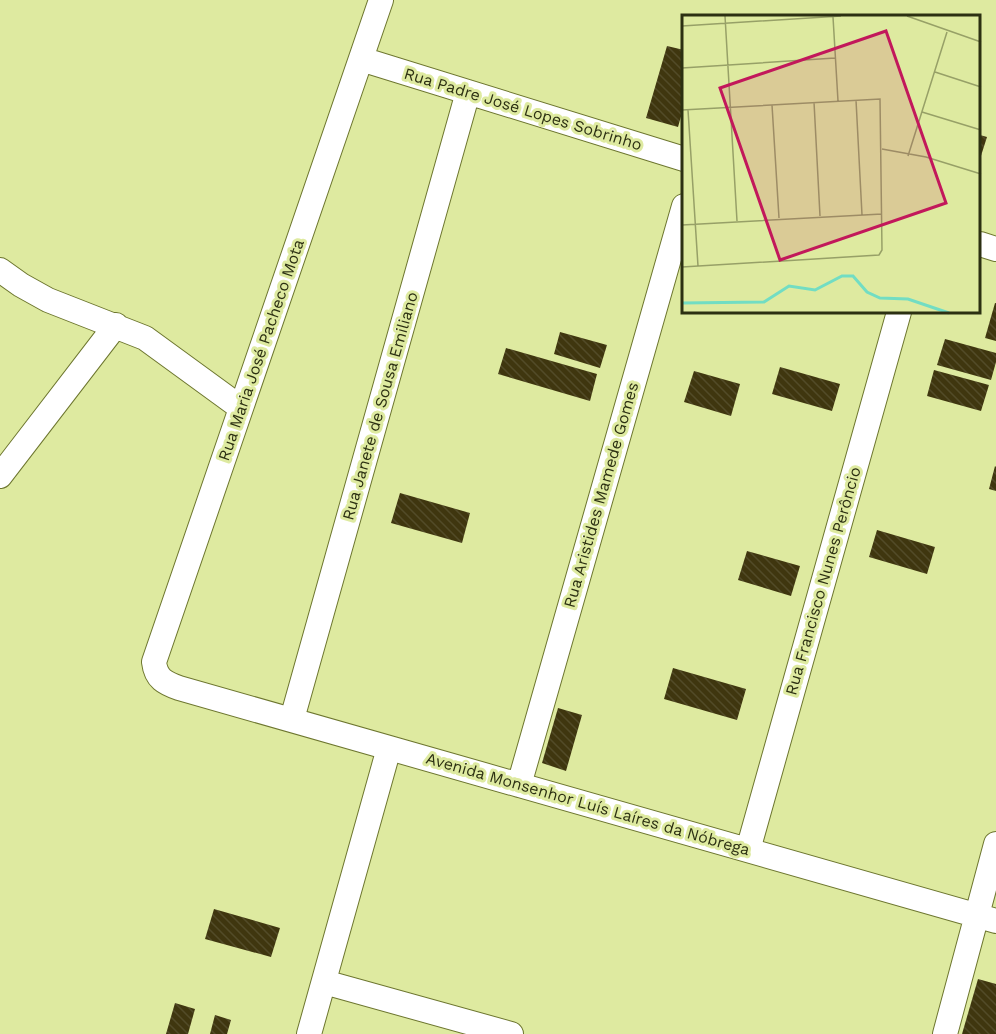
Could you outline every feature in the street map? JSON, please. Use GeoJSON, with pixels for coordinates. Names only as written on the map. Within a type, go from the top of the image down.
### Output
{"type":"FeatureCollection","features":[{"type":"Feature","properties":{"kind":"street","name":"Rua Maria José Pacheco Mota"},"geometry":{"type":"LineString","coordinates":[[179,688],[159,678],[155,672],[154,663],[381,0]]}},
{"type":"Feature","properties":{"kind":"street","name":"Rua Padre José Lopes Sobrinho"},"geometry":{"type":"LineString","coordinates":[[361,59],[682,158]]}},
{"type":"Feature","properties":{"kind":"street","name":"Rua Janete de Sousa Emiliano"},"geometry":{"type":"LineString","coordinates":[[292,719],[468,92]]}},
{"type":"Feature","properties":{"kind":"street","name":"Rua Aristides Mamede Gomes"},"geometry":{"type":"LineString","coordinates":[[519,785],[682,213]]}},
{"type":"Feature","properties":{"kind":"street"},"geometry":{"type":"LineString","coordinates":[[981,244],[996,249]]}},
{"type":"Feature","properties":{"kind":"street"},"geometry":{"type":"LineString","coordinates":[[0,270],[48,300],[145,338],[241,408]]}},
{"type":"Feature","properties":{"kind":"street","name":"Rua Francisco Nunes Perôncio"},"geometry":{"type":"LineString","coordinates":[[747,850],[898,314]]}},
{"type":"Feature","properties":{"kind":"street"},"geometry":{"type":"LineString","coordinates":[[0,476],[116,325]]}},
{"type":"Feature","properties":{"kind":"street","name":"Avenida Monsenhor Luís Laíres da Nóbrega"},"geometry":{"type":"LineString","coordinates":[[179,688],[986,918]]}},
{"type":"Feature","properties":{"kind":"street"},"geometry":{"type":"LineString","coordinates":[[309,1034],[389,748]]}},
{"type":"Feature","properties":{"kind":"street"},"geometry":{"type":"LineString","coordinates":[[945,1034],[986,918],[996,844]]}},
{"type":"Feature","properties":{"kind":"street"},"geometry":{"type":"LineString","coordinates":[[324,982],[511,1034]]}},
{"type":"Feature","properties":{"kind":"building"},"geometry":{"type":"Polygon","coordinates":[[[667,46],[682,50],[682,113],[678,127],[646,118],[667,46]]]}},
{"type":"Feature","properties":{"kind":"building"},"geometry":{"type":"Polygon","coordinates":[[[981,135],[987,137],[981,156],[981,135]]]}},
{"type":"Feature","properties":{"kind":"building"},"geometry":{"type":"Polygon","coordinates":[[[996,303],[996,341],[985,338],[996,303]]]}},
{"type":"Feature","properties":{"kind":"building"},"geometry":{"type":"Polygon","coordinates":[[[560,332],[607,345],[600,368],[554,354],[560,332]]]}},
{"type":"Feature","properties":{"kind":"building"},"geometry":{"type":"Polygon","coordinates":[[[945,339],[996,353],[991,380],[937,365],[945,339]]]}},
{"type":"Feature","properties":{"kind":"building"},"geometry":{"type":"Polygon","coordinates":[[[506,348],[597,374],[590,401],[498,374],[506,348]]]}},
{"type":"Feature","properties":{"kind":"building"},"geometry":{"type":"Polygon","coordinates":[[[780,367],[840,384],[832,411],[772,394],[780,367]]]}},
{"type":"Feature","properties":{"kind":"building"},"geometry":{"type":"Polygon","coordinates":[[[934,370],[989,385],[981,411],[927,396],[934,370]]]}},
{"type":"Feature","properties":{"kind":"building"},"geometry":{"type":"Polygon","coordinates":[[[694,371],[740,384],[731,416],[684,402],[694,371]]]}},
{"type":"Feature","properties":{"kind":"building"},"geometry":{"type":"Polygon","coordinates":[[[996,467],[996,491],[989,489],[996,467]]]}},
{"type":"Feature","properties":{"kind":"building"},"geometry":{"type":"Polygon","coordinates":[[[400,493],[470,513],[462,543],[391,523],[400,493]]]}},
{"type":"Feature","properties":{"kind":"building"},"geometry":{"type":"Polygon","coordinates":[[[877,530],[935,547],[927,574],[869,557],[877,530]]]}},
{"type":"Feature","properties":{"kind":"building"},"geometry":{"type":"Polygon","coordinates":[[[747,551],[800,566],[791,596],[738,580],[747,551]]]}},
{"type":"Feature","properties":{"kind":"building"},"geometry":{"type":"Polygon","coordinates":[[[673,668],[746,689],[737,720],[664,699],[673,668]]]}},
{"type":"Feature","properties":{"kind":"building"},"geometry":{"type":"Polygon","coordinates":[[[558,708],[582,715],[566,771],[542,763],[558,708]]]}},
{"type":"Feature","properties":{"kind":"building"},"geometry":{"type":"Polygon","coordinates":[[[214,909],[280,928],[271,957],[205,939],[214,909]]]}},
{"type":"Feature","properties":{"kind":"building"},"geometry":{"type":"Polygon","coordinates":[[[978,979],[996,984],[996,1034],[962,1034],[978,979]]]}},
{"type":"Feature","properties":{"kind":"building"},"geometry":{"type":"Polygon","coordinates":[[[175,1003],[195,1009],[188,1034],[166,1034],[175,1003]]]}},
{"type":"Feature","properties":{"kind":"building"},"geometry":{"type":"Polygon","coordinates":[[[215,1015],[231,1020],[227,1034],[210,1034],[215,1015]]]}}]}
